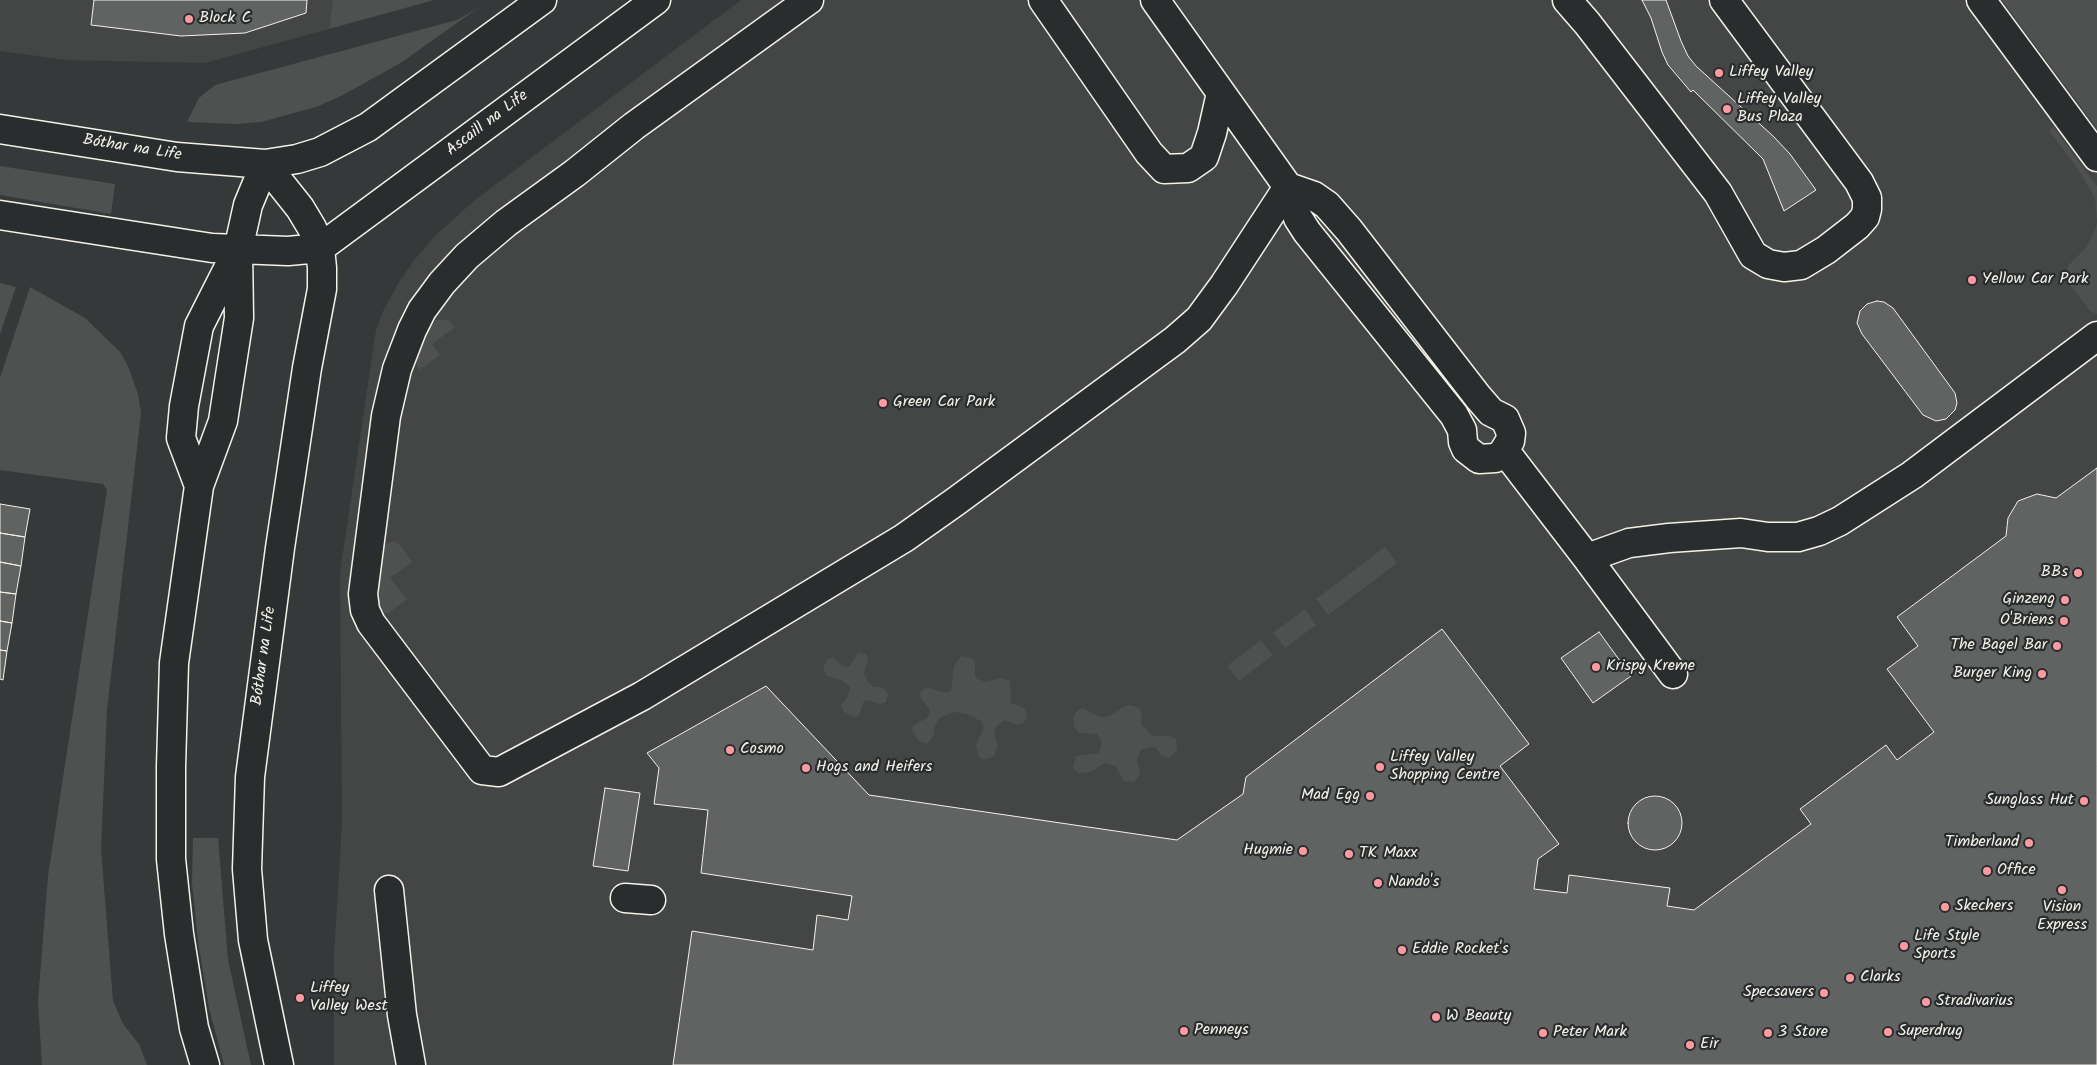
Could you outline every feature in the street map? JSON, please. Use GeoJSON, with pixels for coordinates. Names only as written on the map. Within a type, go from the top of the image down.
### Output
{"type":"FeatureCollection","features":[{"type":"Feature","properties":{"kind":"street"},"geometry":{"type":"LineString","coordinates":[[205,1065],[194,1028],[179,934],[171,859],[170,817],[174,663],[199,486],[223,421],[239,318],[238,250],[248,205],[265,164],[297,160],[320,152],[368,127],[542,0]]}},
{"type":"Feature","properties":{"kind":"street","name":"Ascaill na Life"},"geometry":{"type":"LineString","coordinates":[[320,248],[656,0]]}},
{"type":"Feature","properties":{"kind":"street"},"geometry":{"type":"LineString","coordinates":[[809,0],[634,126],[575,173],[506,223],[467,256],[442,283],[422,310],[412,330],[397,369],[386,416],[363,594],[365,610],[371,623],[482,770],[499,772],[642,696],[904,538],[1090,404],[1176,340],[1199,319],[1224,286],[1288,187]]}},
{"type":"Feature","properties":{"kind":"street"},"geometry":{"type":"LineString","coordinates":[[1043,0],[1149,153],[1164,169],[1177,170],[1188,168],[1204,157],[1212,133],[1221,93]]}},
{"type":"Feature","properties":{"kind":"street"},"geometry":{"type":"LineString","coordinates":[[1567,0],[1718,193],[1753,254],[1768,264],[1784,267],[1801,265],[1826,250],[1857,226],[1867,209],[1866,198],[1860,182],[1724,0]]}},
{"type":"Feature","properties":{"kind":"street"},"geometry":{"type":"LineString","coordinates":[[1981,0],[2097,157]]}},
{"type":"Feature","properties":{"kind":"street"},"geometry":{"type":"LineString","coordinates":[[1159,3],[1288,187],[1298,218],[1307,232],[1454,415],[1462,430],[1466,449],[1479,459],[1487,460],[1495,458],[1505,451],[1510,441],[1511,433],[1504,419],[1491,412],[1478,397],[1349,230],[1327,205],[1314,196],[1288,187]]}},
{"type":"Feature","properties":{"kind":"street","name":"Bóthar na Life"},"geometry":{"type":"LineString","coordinates":[[0,129],[177,157],[265,164],[300,208],[312,228],[320,248],[322,289],[306,368],[250,777],[248,870],[253,940],[279,1065]]}},
{"type":"Feature","properties":{"kind":"street"},"geometry":{"type":"LineString","coordinates":[[0,215],[167,242],[238,250],[288,251],[320,248]]}},
{"type":"Feature","properties":{"kind":"street"},"geometry":{"type":"LineString","coordinates":[[199,486],[181,438],[184,406],[199,326],[238,250]]}},
{"type":"Feature","properties":{"kind":"street"},"geometry":{"type":"LineString","coordinates":[[1587,558],[1629,543],[1669,538],[1741,533],[1768,537],[1798,537],[1819,531],[1840,521],[1912,475],[2097,336]]}},
{"type":"Feature","properties":{"kind":"street"},"geometry":{"type":"LineString","coordinates":[[1505,451],[1673,674]]}},
{"type":"Feature","properties":{"kind":"street"},"geometry":{"type":"LineString","coordinates":[[389,890],[402,1015],[412,1065]]}},
{"type":"Feature","properties":{"kind":"shaded area"},"geometry":{"type":"Polygon","coordinates":[[[0,0],[333,0],[329,29],[205,63],[67,60],[0,51],[0,0]]]}},
{"type":"Feature","properties":{"kind":"shaded area"},"geometry":{"type":"Polygon","coordinates":[[[333,0],[434,0],[329,29],[333,0]]]}},
{"type":"Feature","properties":{"kind":"shaded area"},"geometry":{"type":"Polygon","coordinates":[[[741,0],[2097,0],[2097,1065],[334,1065],[334,956],[342,823],[340,573],[376,330],[384,309],[399,282],[416,258],[437,234],[475,200],[741,0]]]}},
{"type":"Feature","properties":{"kind":"shaded area"},"geometry":{"type":"Polygon","coordinates":[[[2002,0],[2097,0],[2097,128],[2002,0]]]}},
{"type":"Feature","properties":{"kind":"shaded area"},"geometry":{"type":"Polygon","coordinates":[[[478,8],[402,62],[343,95],[316,107],[261,122],[237,124],[187,122],[199,98],[215,85],[457,20],[478,8]]]}},
{"type":"Feature","properties":{"kind":"shaded area"},"geometry":{"type":"Polygon","coordinates":[[[2053,127],[2097,186],[2097,222],[2095,198],[2081,174],[2049,130],[2053,127]]]}},
{"type":"Feature","properties":{"kind":"shaded area"},"geometry":{"type":"Polygon","coordinates":[[[0,166],[115,184],[111,214],[0,195],[0,166]]]}},
{"type":"Feature","properties":{"kind":"shaded area"},"geometry":{"type":"Polygon","coordinates":[[[2097,222],[2097,314],[2090,311],[2065,278],[2068,266],[2086,248],[2097,222]]]}},
{"type":"Feature","properties":{"kind":"shaded area"},"geometry":{"type":"Polygon","coordinates":[[[0,283],[16,287],[0,334],[0,283]]]}},
{"type":"Feature","properties":{"kind":"shaded area"},"geometry":{"type":"Polygon","coordinates":[[[30,287],[85,318],[120,352],[128,366],[138,394],[141,413],[107,710],[101,849],[113,1001],[123,1024],[139,1044],[147,1065],[42,1065],[38,1001],[48,876],[107,490],[103,484],[0,470],[0,378],[30,287]]]}},
{"type":"Feature","properties":{"kind":"shaded area"},"geometry":{"type":"Polygon","coordinates":[[[436,320],[450,321],[455,327],[432,344],[440,355],[419,370],[416,363],[419,351],[430,327],[436,320]]]}},
{"type":"Feature","properties":{"kind":"shaded area"},"geometry":{"type":"Polygon","coordinates":[[[394,541],[401,546],[412,562],[390,578],[407,599],[386,615],[378,602],[377,595],[383,548],[386,544],[394,541]]]}},
{"type":"Feature","properties":{"kind":"shaded area"},"geometry":{"type":"Polygon","coordinates":[[[1385,547],[1397,563],[1328,615],[1316,599],[1385,547]]]}},
{"type":"Feature","properties":{"kind":"shaded area"},"geometry":{"type":"Polygon","coordinates":[[[1305,609],[1316,625],[1285,648],[1273,633],[1305,609]]]}},
{"type":"Feature","properties":{"kind":"shaded area"},"geometry":{"type":"Polygon","coordinates":[[[1261,640],[1273,655],[1239,681],[1227,666],[1261,640]]]}},
{"type":"Feature","properties":{"kind":"shaded area"},"geometry":{"type":"Polygon","coordinates":[[[858,653],[866,654],[868,658],[864,674],[868,682],[874,687],[881,687],[886,690],[888,695],[885,703],[879,704],[869,700],[864,701],[859,715],[855,717],[844,712],[841,706],[848,696],[850,687],[843,681],[826,675],[823,667],[827,659],[833,658],[845,667],[849,667],[858,653]]]}},
{"type":"Feature","properties":{"kind":"shaded area"},"geometry":{"type":"Polygon","coordinates":[[[961,656],[971,658],[975,662],[975,675],[977,679],[986,682],[1001,678],[1010,681],[1011,703],[1024,708],[1026,713],[1027,718],[1023,723],[1018,725],[1004,720],[995,728],[994,734],[998,746],[994,756],[987,759],[982,759],[978,755],[976,744],[984,728],[981,721],[967,714],[954,712],[939,718],[934,728],[934,735],[927,744],[918,740],[912,731],[913,725],[927,718],[929,714],[929,708],[921,699],[920,694],[922,690],[927,687],[945,693],[951,691],[954,666],[961,656]]]}},
{"type":"Feature","properties":{"kind":"shaded area"},"geometry":{"type":"Polygon","coordinates":[[[1130,705],[1139,708],[1142,715],[1141,723],[1152,736],[1170,736],[1176,739],[1177,749],[1174,754],[1168,758],[1162,756],[1157,749],[1151,747],[1142,749],[1137,761],[1140,774],[1134,782],[1123,781],[1116,766],[1104,763],[1091,772],[1078,773],[1073,768],[1076,756],[1099,753],[1102,742],[1097,734],[1079,733],[1074,727],[1073,717],[1078,710],[1083,708],[1100,717],[1109,716],[1130,705]]]}},
{"type":"Feature","properties":{"kind":"shaded area"},"geometry":{"type":"Polygon","coordinates":[[[193,838],[218,838],[228,960],[251,1065],[224,1065],[209,1008],[198,941],[192,883],[193,838]]]}},
{"type":"Feature","properties":{"kind":"building","name":"Block C"},"geometry":{"type":"Polygon","coordinates":[[[94,0],[307,0],[306,13],[245,33],[181,36],[91,25],[94,0]]]}},
{"type":"Feature","properties":{"kind":"building","name":"Liffey Valley Bus Plaza"},"geometry":{"type":"Polygon","coordinates":[[[1642,0],[1666,0],[1688,56],[1696,66],[1773,136],[1790,154],[1816,190],[1784,211],[1763,159],[1693,90],[1691,92],[1668,65],[1651,18],[1642,0]]]}},
{"type":"Feature","properties":{"kind":"building"},"geometry":{"type":"Polygon","coordinates":[[[1877,301],[1884,302],[1893,308],[1955,393],[1957,403],[1955,410],[1946,419],[1936,421],[1923,415],[1862,334],[1857,323],[1860,311],[1867,304],[1877,301]]]}},
{"type":"Feature","properties":{"kind":"building","name":"Liffey Valley Shopping Centre"},"geometry":{"type":"Polygon","coordinates":[[[2097,468],[2097,1065],[673,1065],[692,931],[813,950],[817,915],[848,920],[852,896],[701,873],[708,810],[654,804],[659,768],[647,753],[766,686],[869,795],[1177,840],[1243,794],[1246,777],[1442,629],[1529,744],[1500,766],[1559,844],[1538,859],[1534,889],[1567,893],[1569,875],[1670,888],[1667,906],[1694,910],[1811,824],[1800,809],[1886,745],[1897,760],[1934,732],[1887,669],[1918,646],[1897,617],[2006,536],[2008,518],[2018,501],[2037,494],[2056,498],[2097,468]]]}},
{"type":"Feature","properties":{"kind":"building"},"geometry":{"type":"Polygon","coordinates":[[[0,504],[30,509],[25,537],[0,533],[0,504]]]}},
{"type":"Feature","properties":{"kind":"building"},"geometry":{"type":"Polygon","coordinates":[[[0,533],[25,537],[21,566],[0,562],[0,533]]]}},
{"type":"Feature","properties":{"kind":"building"},"geometry":{"type":"Polygon","coordinates":[[[0,562],[21,566],[16,594],[0,592],[0,562]]]}},
{"type":"Feature","properties":{"kind":"building"},"geometry":{"type":"Polygon","coordinates":[[[0,592],[16,594],[12,623],[0,621],[0,592]]]}},
{"type":"Feature","properties":{"kind":"building"},"geometry":{"type":"Polygon","coordinates":[[[0,621],[12,623],[7,651],[0,650],[0,621]]]}},
{"type":"Feature","properties":{"kind":"building","name":"Krispy Kreme"},"geometry":{"type":"Polygon","coordinates":[[[1599,632],[1631,676],[1593,703],[1561,658],[1599,632]]]}},
{"type":"Feature","properties":{"kind":"building"},"geometry":{"type":"Polygon","coordinates":[[[0,650],[7,651],[3,680],[0,679],[0,650]]]}},
{"type":"Feature","properties":{"kind":"building"},"geometry":{"type":"Polygon","coordinates":[[[605,788],[640,793],[628,871],[593,866],[605,788]]]}},
{"type":"Feature","properties":{"kind":"building"},"geometry":{"type":"Polygon","coordinates":[[[1655,796],[1665,798],[1674,804],[1680,813],[1682,823],[1680,833],[1674,842],[1665,848],[1655,850],[1645,848],[1636,842],[1630,833],[1628,823],[1630,813],[1636,804],[1645,798],[1655,796]]]}},
{"type":"Feature","properties":{"kind":"place","name":"Block C"},"geometry":{"type":"Point","coordinates":[189,19]}},
{"type":"Feature","properties":{"kind":"place","name":"Liffey Valley"},"geometry":{"type":"Point","coordinates":[1719,73]}},
{"type":"Feature","properties":{"kind":"place","name":"Liffey Valley Bus Plaza"},"geometry":{"type":"Point","coordinates":[1727,109]}},
{"type":"Feature","properties":{"kind":"place","name":"Yellow Car Park"},"geometry":{"type":"Point","coordinates":[1972,280]}},
{"type":"Feature","properties":{"kind":"place","name":"Green Car Park"},"geometry":{"type":"Point","coordinates":[883,403]}},
{"type":"Feature","properties":{"kind":"place","name":"BBs"},"geometry":{"type":"Point","coordinates":[2078,573]}},
{"type":"Feature","properties":{"kind":"place","name":"Ginzeng"},"geometry":{"type":"Point","coordinates":[2065,600]}},
{"type":"Feature","properties":{"kind":"place","name":"O'Briens"},"geometry":{"type":"Point","coordinates":[2064,621]}},
{"type":"Feature","properties":{"kind":"place","name":"The Bagel Bar"},"geometry":{"type":"Point","coordinates":[2057,646]}},
{"type":"Feature","properties":{"kind":"place","name":"Krispy Kreme"},"geometry":{"type":"Point","coordinates":[1596,667]}},
{"type":"Feature","properties":{"kind":"place","name":"Burger King"},"geometry":{"type":"Point","coordinates":[2042,674]}},
{"type":"Feature","properties":{"kind":"place","name":"Cosmo"},"geometry":{"type":"Point","coordinates":[730,750]}},
{"type":"Feature","properties":{"kind":"place","name":"Liffey Valley Shopping Centre"},"geometry":{"type":"Point","coordinates":[1380,767]}},
{"type":"Feature","properties":{"kind":"place","name":"Hogs and Heifers"},"geometry":{"type":"Point","coordinates":[806,768]}},
{"type":"Feature","properties":{"kind":"place","name":"Mad Egg"},"geometry":{"type":"Point","coordinates":[1370,796]}},
{"type":"Feature","properties":{"kind":"place","name":"Sunglass Hut"},"geometry":{"type":"Point","coordinates":[2084,801]}},
{"type":"Feature","properties":{"kind":"place","name":"Timberland"},"geometry":{"type":"Point","coordinates":[2029,843]}},
{"type":"Feature","properties":{"kind":"place","name":"Hugmie"},"geometry":{"type":"Point","coordinates":[1303,851]}},
{"type":"Feature","properties":{"kind":"place","name":"TK Maxx"},"geometry":{"type":"Point","coordinates":[1349,854]}},
{"type":"Feature","properties":{"kind":"place","name":"Office"},"geometry":{"type":"Point","coordinates":[1987,871]}},
{"type":"Feature","properties":{"kind":"place","name":"Nando's"},"geometry":{"type":"Point","coordinates":[1378,883]}},
{"type":"Feature","properties":{"kind":"place","name":"Vision Express"},"geometry":{"type":"Point","coordinates":[2062,890]}},
{"type":"Feature","properties":{"kind":"place","name":"Skechers"},"geometry":{"type":"Point","coordinates":[1945,907]}},
{"type":"Feature","properties":{"kind":"place","name":"Life Style Sports"},"geometry":{"type":"Point","coordinates":[1904,946]}},
{"type":"Feature","properties":{"kind":"place","name":"Eddie Rocket's"},"geometry":{"type":"Point","coordinates":[1402,950]}},
{"type":"Feature","properties":{"kind":"place","name":"Clarks"},"geometry":{"type":"Point","coordinates":[1850,978]}},
{"type":"Feature","properties":{"kind":"place","name":"Specsavers"},"geometry":{"type":"Point","coordinates":[1824,993]}},
{"type":"Feature","properties":{"kind":"place","name":"Liffey Valley West"},"geometry":{"type":"Point","coordinates":[300,998]}},
{"type":"Feature","properties":{"kind":"place","name":"Stradivarius"},"geometry":{"type":"Point","coordinates":[1926,1002]}},
{"type":"Feature","properties":{"kind":"place","name":"W Beauty"},"geometry":{"type":"Point","coordinates":[1436,1017]}},
{"type":"Feature","properties":{"kind":"place","name":"Penneys"},"geometry":{"type":"Point","coordinates":[1184,1031]}},
{"type":"Feature","properties":{"kind":"place","name":"Superdrug"},"geometry":{"type":"Point","coordinates":[1888,1032]}},
{"type":"Feature","properties":{"kind":"place","name":"Peter Mark"},"geometry":{"type":"Point","coordinates":[1543,1033]}},
{"type":"Feature","properties":{"kind":"place","name":"3 Store"},"geometry":{"type":"Point","coordinates":[1768,1033]}},
{"type":"Feature","properties":{"kind":"place","name":"Eir"},"geometry":{"type":"Point","coordinates":[1690,1045]}}]}
